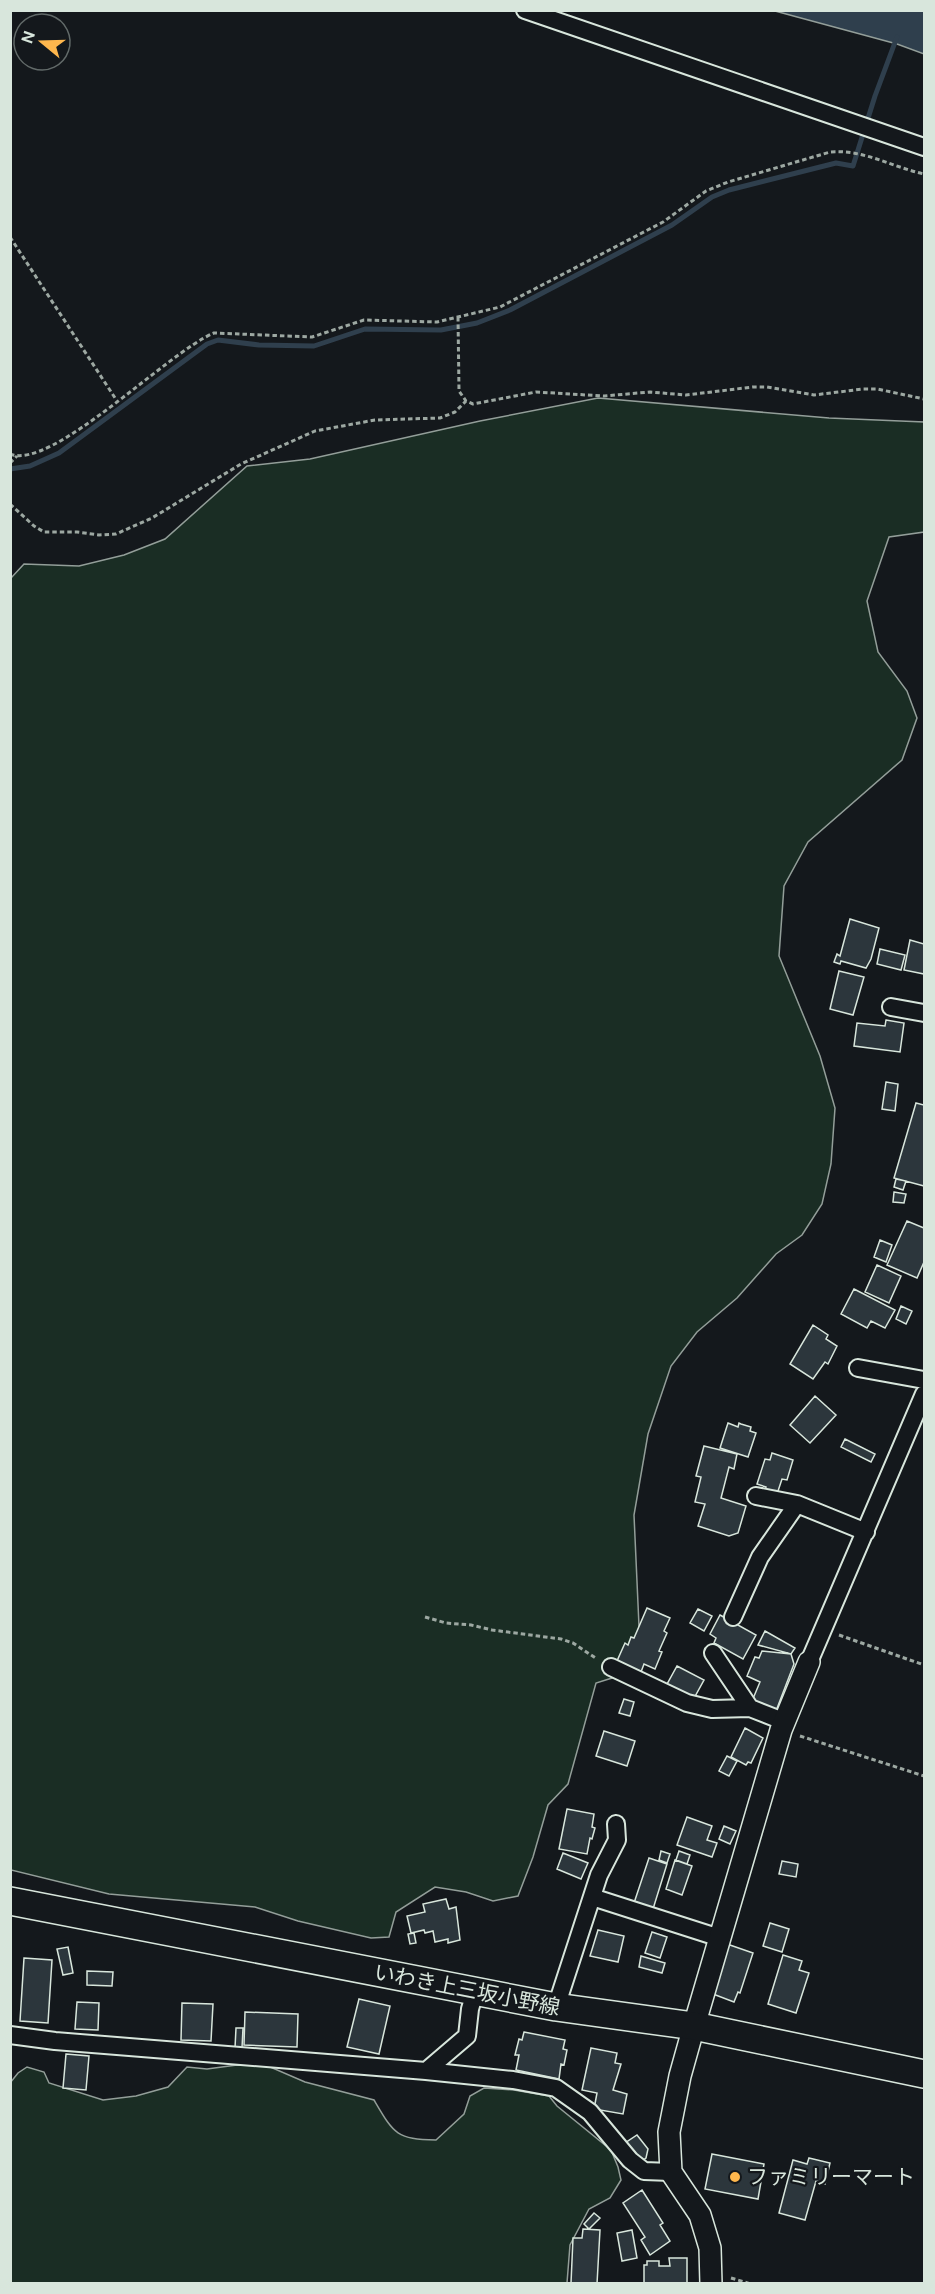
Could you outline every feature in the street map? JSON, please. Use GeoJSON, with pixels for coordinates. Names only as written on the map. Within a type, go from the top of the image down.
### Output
{"type":"FeatureCollection","features":[{"type":"Feature","properties":{"kind":"main road","name":"いわき上三坂小野線"},"geometry":{"type":"LineString","coordinates":[[10,1901],[556,2007],[694,2026],[924,2074]]}},
{"type":"Feature","properties":{"kind":"street"},"geometry":{"type":"LineString","coordinates":[[525,10],[924,147]]}},
{"type":"Feature","properties":{"kind":"street"},"geometry":{"type":"LineString","coordinates":[[891,1007],[924,1013]]}},
{"type":"Feature","properties":{"kind":"street"},"geometry":{"type":"LineString","coordinates":[[858,1368],[924,1380]]}},
{"type":"Feature","properties":{"kind":"street"},"geometry":{"type":"LineString","coordinates":[[711,2283],[710,2248],[700,2215],[671,2172],[669,2133],[680,2076],[782,1725],[924,1394]]}},
{"type":"Feature","properties":{"kind":"street"},"geometry":{"type":"LineString","coordinates":[[756,1496],[797,1504],[866,1532]]}},
{"type":"Feature","properties":{"kind":"street"},"geometry":{"type":"LineString","coordinates":[[733,1617],[760,1557],[797,1504]]}},
{"type":"Feature","properties":{"kind":"street"},"geometry":{"type":"LineString","coordinates":[[713,1653],[750,1708]]}},
{"type":"Feature","properties":{"kind":"street"},"geometry":{"type":"LineString","coordinates":[[612,1667],[687,1703],[712,1708],[750,1708],[782,1725]]}},
{"type":"Feature","properties":{"kind":"street"},"geometry":{"type":"LineString","coordinates":[[556,2007],[599,1875],[617,1839],[616,1824]]}},
{"type":"Feature","properties":{"kind":"street"},"geometry":{"type":"LineString","coordinates":[[592,1897],[720,1938]]}},
{"type":"Feature","properties":{"kind":"street"},"geometry":{"type":"LineString","coordinates":[[426,2071],[467,2036],[470,2009],[475,1992]]}},
{"type":"Feature","properties":{"kind":"street"},"geometry":{"type":"LineString","coordinates":[[10,2035],[56,2041],[426,2071],[513,2080],[556,2088],[590,2112],[630,2160],[644,2171],[671,2172]]}},
{"type":"Feature","properties":{"kind":"path"},"geometry":{"type":"LineString","coordinates":[[10,454],[16,456],[39,450],[64,439],[201,338],[214,333],[312,338],[364,320],[424,323],[500,307],[663,222],[706,191],[728,182],[830,152],[863,154],[904,170],[924,174]]}},
{"type":"Feature","properties":{"kind":"path"},"geometry":{"type":"LineString","coordinates":[[10,237],[117,401]]}},
{"type":"Feature","properties":{"kind":"path"},"geometry":{"type":"LineString","coordinates":[[458,317],[459,391],[466,401],[473,404],[536,392],[604,396],[650,392],[686,394],[753,387],[777,388],[814,395],[878,389],[924,399]]}},
{"type":"Feature","properties":{"kind":"path"},"geometry":{"type":"LineString","coordinates":[[10,504],[44,532],[116,534],[152,518],[242,464],[315,431],[375,420],[440,418],[455,412],[466,401]]}},
{"type":"Feature","properties":{"kind":"path"},"geometry":{"type":"LineString","coordinates":[[10,463],[16,456]]}},
{"type":"Feature","properties":{"kind":"path"},"geometry":{"type":"LineString","coordinates":[[425,1617],[446,1623],[561,1639],[573,1643],[584,1652],[612,1667]]}},
{"type":"Feature","properties":{"kind":"path"},"geometry":{"type":"LineString","coordinates":[[824,1630],[924,1665]]}},
{"type":"Feature","properties":{"kind":"path"},"geometry":{"type":"LineString","coordinates":[[782,1725],[924,1776]]}},
{"type":"Feature","properties":{"kind":"green space"},"geometry":{"type":"Polygon","coordinates":[[[598,398],[829,418],[924,422],[924,532],[889,537],[867,601],[878,652],[907,691],[917,718],[902,760],[808,842],[784,886],[779,956],[820,1056],[835,1108],[831,1164],[822,1204],[802,1235],[776,1254],[737,1298],[697,1332],[671,1366],[648,1434],[634,1515],[639,1626],[636,1649],[624,1669],[612,1678],[596,1683],[568,1784],[548,1805],[533,1857],[518,1896],[493,1901],[466,1892],[435,1887],[396,1912],[389,1937],[371,1938],[298,1921],[255,1907],[109,1894],[11,1870],[11,578],[24,564],[79,566],[124,555],[165,539],[247,466],[310,459],[480,421],[598,398]]]}},
{"type":"Feature","properties":{"kind":"green space"},"geometry":{"type":"Polygon","coordinates":[[[237,2065],[268,2066],[305,2082],[374,2100],[392,2127],[404,2136],[412,2138],[436,2140],[464,2114],[470,2096],[484,2088],[549,2096],[557,2106],[611,2150],[621,2180],[610,2198],[589,2209],[570,2245],[567,2283],[11,2283],[10,2083],[18,2073],[27,2067],[44,2072],[49,2083],[103,2100],[136,2096],[168,2087],[187,2067],[207,2069],[237,2065]]]}},
{"type":"Feature","properties":{"kind":"water"},"geometry":{"type":"Polygon","coordinates":[[[775,11],[924,11],[924,54],[897,44],[775,11]]]}},
{"type":"Feature","properties":{"kind":"building"},"geometry":{"type":"Polygon","coordinates":[[[850,919],[879,928],[871,959],[866,968],[841,961],[840,964],[834,962],[837,954],[840,956],[850,919]]]}},
{"type":"Feature","properties":{"kind":"building"},"geometry":{"type":"Polygon","coordinates":[[[910,940],[924,944],[924,974],[904,970],[910,940]]]}},
{"type":"Feature","properties":{"kind":"building"},"geometry":{"type":"Polygon","coordinates":[[[880,949],[905,955],[901,970],[877,964],[880,949]]]}},
{"type":"Feature","properties":{"kind":"building"},"geometry":{"type":"Polygon","coordinates":[[[839,971],[864,977],[853,1015],[830,1009],[839,971]]]}},
{"type":"Feature","properties":{"kind":"building"},"geometry":{"type":"Polygon","coordinates":[[[886,1020],[904,1023],[900,1052],[854,1046],[857,1023],[885,1026],[886,1020]]]}},
{"type":"Feature","properties":{"kind":"building"},"geometry":{"type":"Polygon","coordinates":[[[886,1082],[898,1084],[895,1111],[882,1109],[886,1082]]]}},
{"type":"Feature","properties":{"kind":"building"},"geometry":{"type":"Polygon","coordinates":[[[916,1103],[924,1105],[924,1186],[894,1178],[916,1103]]]}},
{"type":"Feature","properties":{"kind":"building"},"geometry":{"type":"Polygon","coordinates":[[[896,1179],[906,1181],[903,1190],[894,1187],[896,1179]]]}},
{"type":"Feature","properties":{"kind":"building"},"geometry":{"type":"Polygon","coordinates":[[[894,1192],[906,1194],[904,1203],[893,1202],[894,1192]]]}},
{"type":"Feature","properties":{"kind":"building"},"geometry":{"type":"Polygon","coordinates":[[[907,1221],[924,1228],[924,1262],[917,1278],[887,1265],[907,1221]]]}},
{"type":"Feature","properties":{"kind":"building"},"geometry":{"type":"Polygon","coordinates":[[[880,1240],[892,1245],[886,1262],[874,1257],[880,1240]]]}},
{"type":"Feature","properties":{"kind":"building"},"geometry":{"type":"Polygon","coordinates":[[[877,1265],[901,1276],[889,1303],[865,1292],[877,1265]]]}},
{"type":"Feature","properties":{"kind":"building"},"geometry":{"type":"Polygon","coordinates":[[[854,1289],[895,1310],[885,1328],[871,1321],[867,1328],[841,1314],[854,1289]]]}},
{"type":"Feature","properties":{"kind":"building"},"geometry":{"type":"Polygon","coordinates":[[[901,1306],[912,1311],[906,1324],[896,1319],[901,1306]]]}},
{"type":"Feature","properties":{"kind":"building"},"geometry":{"type":"Polygon","coordinates":[[[813,1325],[828,1335],[826,1339],[837,1346],[828,1364],[825,1362],[813,1379],[790,1364],[813,1325]]]}},
{"type":"Feature","properties":{"kind":"building"},"geometry":{"type":"Polygon","coordinates":[[[815,1396],[836,1415],[810,1443],[790,1425],[815,1396]]]}},
{"type":"Feature","properties":{"kind":"building"},"geometry":{"type":"Polygon","coordinates":[[[728,1423],[738,1427],[739,1423],[751,1427],[750,1431],[756,1433],[748,1457],[720,1448],[728,1423]]]}},
{"type":"Feature","properties":{"kind":"building"},"geometry":{"type":"Polygon","coordinates":[[[845,1439],[875,1454],[871,1462],[841,1447],[845,1439]]]}},
{"type":"Feature","properties":{"kind":"building"},"geometry":{"type":"Polygon","coordinates":[[[704,1446],[737,1454],[734,1469],[729,1467],[721,1498],[746,1506],[738,1533],[729,1536],[698,1526],[705,1504],[695,1502],[701,1477],[696,1476],[704,1446]]]}},
{"type":"Feature","properties":{"kind":"building"},"geometry":{"type":"Polygon","coordinates":[[[772,1453],[793,1460],[787,1480],[782,1479],[777,1494],[757,1484],[765,1459],[770,1460],[772,1453]]]}},
{"type":"Feature","properties":{"kind":"building"},"geometry":{"type":"Polygon","coordinates":[[[647,1608],[670,1618],[664,1631],[667,1633],[659,1651],[662,1652],[655,1669],[644,1664],[641,1672],[617,1661],[625,1643],[628,1645],[631,1637],[634,1638],[647,1608]]]}},
{"type":"Feature","properties":{"kind":"building"},"geometry":{"type":"Polygon","coordinates":[[[698,1609],[712,1616],[704,1631],[690,1623],[698,1609]]]}},
{"type":"Feature","properties":{"kind":"building"},"geometry":{"type":"Polygon","coordinates":[[[720,1615],[756,1635],[743,1659],[714,1643],[716,1638],[710,1634],[720,1615]]]}},
{"type":"Feature","properties":{"kind":"building"},"geometry":{"type":"Polygon","coordinates":[[[765,1631],[795,1648],[791,1654],[758,1645],[765,1631]]]}},
{"type":"Feature","properties":{"kind":"building"},"geometry":{"type":"Polygon","coordinates":[[[762,1651],[791,1654],[794,1664],[776,1711],[752,1701],[760,1682],[747,1676],[755,1657],[759,1658],[762,1651]]]}},
{"type":"Feature","properties":{"kind":"building"},"geometry":{"type":"Polygon","coordinates":[[[677,1666],[704,1680],[693,1700],[666,1686],[677,1666]]]}},
{"type":"Feature","properties":{"kind":"building"},"geometry":{"type":"Polygon","coordinates":[[[624,1699],[634,1702],[630,1716],[619,1713],[624,1699]]]}},
{"type":"Feature","properties":{"kind":"building"},"geometry":{"type":"Polygon","coordinates":[[[745,1728],[763,1738],[751,1763],[748,1762],[746,1765],[731,1757],[745,1728]]]}},
{"type":"Feature","properties":{"kind":"building"},"geometry":{"type":"Polygon","coordinates":[[[604,1731],[635,1741],[627,1766],[596,1756],[604,1731]]]}},
{"type":"Feature","properties":{"kind":"building"},"geometry":{"type":"Polygon","coordinates":[[[727,1756],[737,1761],[729,1776],[719,1771],[727,1756]]]}},
{"type":"Feature","properties":{"kind":"building"},"geometry":{"type":"Polygon","coordinates":[[[567,1809],[594,1814],[592,1827],[595,1828],[592,1839],[590,1838],[587,1854],[559,1849],[567,1809]]]}},
{"type":"Feature","properties":{"kind":"building"},"geometry":{"type":"Polygon","coordinates":[[[687,1817],[712,1826],[707,1840],[717,1843],[712,1857],[677,1845],[687,1817]]]}},
{"type":"Feature","properties":{"kind":"building"},"geometry":{"type":"Polygon","coordinates":[[[724,1826],[736,1831],[730,1844],[719,1839],[724,1826]]]}},
{"type":"Feature","properties":{"kind":"building"},"geometry":{"type":"Polygon","coordinates":[[[661,1851],[670,1854],[667,1863],[659,1860],[661,1851]]]}},
{"type":"Feature","properties":{"kind":"building"},"geometry":{"type":"Polygon","coordinates":[[[679,1851],[690,1855],[687,1864],[676,1860],[679,1851]]]}},
{"type":"Feature","properties":{"kind":"building"},"geometry":{"type":"Polygon","coordinates":[[[563,1853],[588,1863],[581,1879],[557,1869],[563,1853]]]}},
{"type":"Feature","properties":{"kind":"building"},"geometry":{"type":"Polygon","coordinates":[[[649,1858],[667,1864],[653,1909],[634,1903],[649,1858]]]}},
{"type":"Feature","properties":{"kind":"building"},"geometry":{"type":"Polygon","coordinates":[[[675,1860],[692,1866],[682,1895],[666,1889],[675,1860]]]}},
{"type":"Feature","properties":{"kind":"building"},"geometry":{"type":"Polygon","coordinates":[[[782,1861],[798,1864],[796,1877],[779,1874],[782,1861]]]}},
{"type":"Feature","properties":{"kind":"building"},"geometry":{"type":"Polygon","coordinates":[[[446,1899],[449,1909],[456,1907],[460,1940],[448,1943],[448,1939],[435,1942],[433,1931],[425,1933],[424,1930],[411,1933],[407,1916],[425,1912],[423,1904],[446,1899]]]}},
{"type":"Feature","properties":{"kind":"building"},"geometry":{"type":"Polygon","coordinates":[[[770,1923],[789,1929],[782,1952],[763,1946],[770,1923]]]}},
{"type":"Feature","properties":{"kind":"building"},"geometry":{"type":"Polygon","coordinates":[[[598,1930],[624,1936],[618,1962],[590,1956],[598,1930]]]}},
{"type":"Feature","properties":{"kind":"building"},"geometry":{"type":"Polygon","coordinates":[[[652,1932],[667,1937],[660,1958],[645,1953],[652,1932]]]}},
{"type":"Feature","properties":{"kind":"building"},"geometry":{"type":"Polygon","coordinates":[[[414,1933],[416,1943],[410,1944],[408,1934],[414,1933]]]}},
{"type":"Feature","properties":{"kind":"building"},"geometry":{"type":"Polygon","coordinates":[[[727,1944],[753,1953],[740,1993],[738,1992],[734,2002],[713,1994],[727,1944]]]}},
{"type":"Feature","properties":{"kind":"building"},"geometry":{"type":"Polygon","coordinates":[[[68,1947],[73,1973],[63,1975],[57,1949],[68,1947]]]}},
{"type":"Feature","properties":{"kind":"building"},"geometry":{"type":"Polygon","coordinates":[[[783,1955],[802,1961],[799,1970],[809,1973],[796,2013],[768,2004],[783,1955]]]}},
{"type":"Feature","properties":{"kind":"building"},"geometry":{"type":"Polygon","coordinates":[[[641,1956],[665,1963],[662,1973],[639,1967],[641,1956]]]}},
{"type":"Feature","properties":{"kind":"building"},"geometry":{"type":"Polygon","coordinates":[[[24,1958],[52,1960],[48,2023],[20,2021],[24,1958]]]}},
{"type":"Feature","properties":{"kind":"building"},"geometry":{"type":"Polygon","coordinates":[[[87,1971],[113,1972],[112,1986],[87,1985],[87,1971]]]}},
{"type":"Feature","properties":{"kind":"building"},"geometry":{"type":"Polygon","coordinates":[[[359,1999],[390,2006],[379,2054],[347,2047],[359,1999]]]}},
{"type":"Feature","properties":{"kind":"building"},"geometry":{"type":"Polygon","coordinates":[[[77,2002],[99,2003],[98,2030],[75,2029],[77,2002]]]}},
{"type":"Feature","properties":{"kind":"building"},"geometry":{"type":"Polygon","coordinates":[[[182,2003],[213,2004],[211,2041],[181,2040],[182,2003]]]}},
{"type":"Feature","properties":{"kind":"building"},"geometry":{"type":"Polygon","coordinates":[[[245,2012],[298,2014],[297,2047],[244,2045],[245,2012]]]}},
{"type":"Feature","properties":{"kind":"building"},"geometry":{"type":"Polygon","coordinates":[[[236,2028],[243,2028],[242,2048],[235,2048],[236,2028]]]}},
{"type":"Feature","properties":{"kind":"building"},"geometry":{"type":"Polygon","coordinates":[[[524,2032],[565,2040],[563,2049],[567,2050],[564,2065],[561,2064],[559,2079],[516,2070],[519,2055],[515,2055],[519,2039],[522,2040],[524,2032]]]}},
{"type":"Feature","properties":{"kind":"building"},"geometry":{"type":"Polygon","coordinates":[[[591,2048],[617,2053],[615,2063],[621,2064],[613,2090],[627,2094],[623,2114],[594,2109],[597,2093],[582,2090],[591,2048]]]}},
{"type":"Feature","properties":{"kind":"building"},"geometry":{"type":"Polygon","coordinates":[[[66,2054],[89,2056],[86,2090],[63,2088],[66,2054]]]}},
{"type":"Feature","properties":{"kind":"building"},"geometry":{"type":"Polygon","coordinates":[[[637,2135],[648,2149],[646,2158],[639,2163],[625,2143],[637,2135]]]}},
{"type":"Feature","properties":{"kind":"building","name":"ファミリーマート"},"geometry":{"type":"Polygon","coordinates":[[[712,2154],[764,2164],[758,2199],[705,2189],[712,2154]]]}},
{"type":"Feature","properties":{"kind":"building"},"geometry":{"type":"Polygon","coordinates":[[[809,2158],[830,2163],[825,2184],[816,2181],[805,2220],[779,2213],[793,2160],[807,2164],[809,2158]]]}},
{"type":"Feature","properties":{"kind":"building"},"geometry":{"type":"Polygon","coordinates":[[[642,2190],[663,2223],[660,2225],[670,2241],[650,2255],[641,2240],[645,2237],[623,2203],[642,2190]]]}},
{"type":"Feature","properties":{"kind":"building"},"geometry":{"type":"Polygon","coordinates":[[[594,2213],[600,2218],[589,2229],[584,2224],[594,2213]]]}},
{"type":"Feature","properties":{"kind":"building"},"geometry":{"type":"Polygon","coordinates":[[[583,2229],[600,2230],[597,2284],[571,2283],[573,2238],[582,2238],[583,2229]]]}},
{"type":"Feature","properties":{"kind":"building"},"geometry":{"type":"Polygon","coordinates":[[[632,2230],[637,2258],[622,2261],[617,2233],[632,2230]]]}},
{"type":"Feature","properties":{"kind":"building"},"geometry":{"type":"Polygon","coordinates":[[[669,2258],[687,2258],[687,2284],[644,2284],[644,2265],[647,2265],[647,2261],[659,2261],[659,2266],[670,2266],[669,2258]]]}},
{"type":"Feature","properties":{"kind":"waterway"},"geometry":{"type":"LineString","coordinates":[[10,469],[30,466],[59,453],[207,344],[218,340],[259,345],[314,346],[365,329],[441,330],[477,323],[510,310],[672,225],[712,197],[729,190],[836,163],[853,166],[897,37]]}},
{"type":"Feature","properties":{"kind":"place","name":"ファミリーマート"},"geometry":{"type":"Point","coordinates":[735,2177]}}]}
